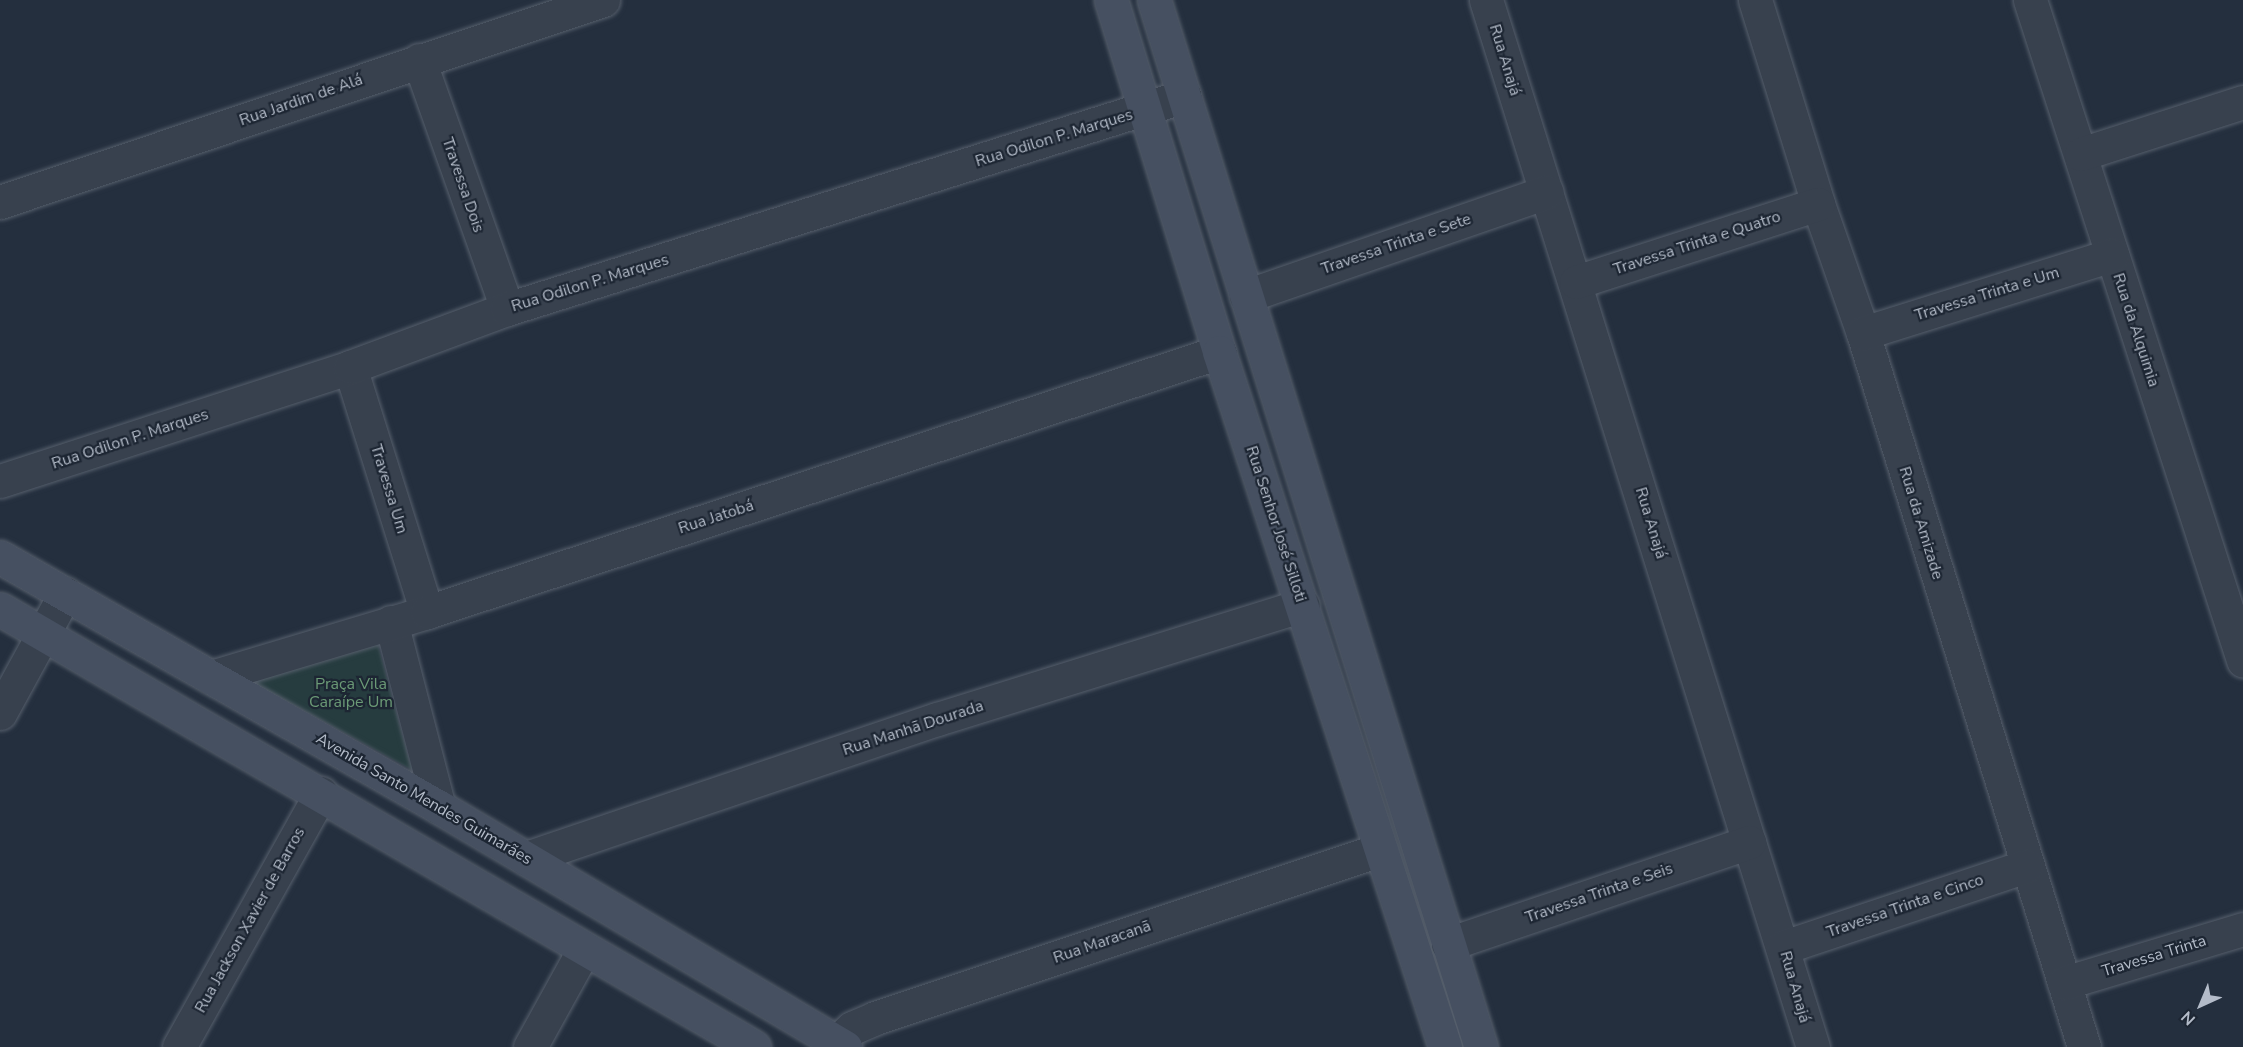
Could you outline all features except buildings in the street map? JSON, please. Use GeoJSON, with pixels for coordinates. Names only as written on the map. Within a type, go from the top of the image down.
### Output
{"type":"FeatureCollection","features":[{"type":"Feature","properties":{"kind":"street","name":"Rua Jardim de Alá"},"geometry":{"type":"LineString","coordinates":[[0,202],[419,60],[568,5],[603,0]]}},
{"type":"Feature","properties":{"kind":"street","name":"Rua Senhor José Silloti"},"geometry":{"type":"LineString","coordinates":[[1111,0],[1219,352],[1303,605],[1378,850],[1445,1047]]}},
{"type":"Feature","properties":{"kind":"street"},"geometry":{"type":"LineString","coordinates":[[1154,0],[1481,1047]]}},
{"type":"Feature","properties":{"kind":"street","name":"Rua Anajá"},"geometry":{"type":"LineString","coordinates":[[1486,0],[1576,282],[1749,842],[1784,947],[1813,1047]]}},
{"type":"Feature","properties":{"kind":"street","name":"Rua da Amizade"},"geometry":{"type":"LineString","coordinates":[[1755,0],[1818,204],[1863,333],[2026,866],[2084,1047]]}},
{"type":"Feature","properties":{"kind":"street","name":"Rua da Alquimia"},"geometry":{"type":"LineString","coordinates":[[2030,0],[2243,660]]}},
{"type":"Feature","properties":{"kind":"street","name":"Travessa Dois"},"geometry":{"type":"LineString","coordinates":[[419,60],[507,309]]}},
{"type":"Feature","properties":{"kind":"street","name":"Rua Odilon P. Marques"},"geometry":{"type":"LineString","coordinates":[[0,482],[350,367],[507,309],[1184,96]]}},
{"type":"Feature","properties":{"kind":"street"},"geometry":{"type":"LineString","coordinates":[[2081,154],[2243,102]]}},
{"type":"Feature","properties":{"kind":"street","name":"Travessa Trinta e Sete"},"geometry":{"type":"LineString","coordinates":[[1246,296],[1546,192]]}},
{"type":"Feature","properties":{"kind":"street","name":"Travessa Trinta e Quatro"},"geometry":{"type":"LineString","coordinates":[[1576,282],[1818,204]]}},
{"type":"Feature","properties":{"kind":"street","name":"Travessa Trinta e Um"},"geometry":{"type":"LineString","coordinates":[[1863,333],[2112,255]]}},
{"type":"Feature","properties":{"kind":"street","name":"Rua Jatobá"},"geometry":{"type":"LineString","coordinates":[[211,677],[427,612],[1219,352]]}},
{"type":"Feature","properties":{"kind":"street","name":"Travessa Um"},"geometry":{"type":"LineString","coordinates":[[350,367],[427,612]]}},
{"type":"Feature","properties":{"kind":"street","name":"Avenida Santo Mendes Guimarães"},"geometry":{"type":"LineString","coordinates":[[0,557],[439,807],[837,1045]]}},
{"type":"Feature","properties":{"kind":"street"},"geometry":{"type":"LineString","coordinates":[[0,712],[41,633],[65,594]]}},
{"type":"Feature","properties":{"kind":"street","name":"Rua Manhã Dourada"},"geometry":{"type":"LineString","coordinates":[[526,858],[937,719],[1303,605]]}},
{"type":"Feature","properties":{"kind":"street"},"geometry":{"type":"LineString","coordinates":[[0,609],[321,793],[754,1047]]}},
{"type":"Feature","properties":{"kind":"street"},"geometry":{"type":"LineString","coordinates":[[391,622],[439,807]]}},
{"type":"Feature","properties":{"kind":"street","name":"Rua Jackson Xavier de Barros"},"geometry":{"type":"LineString","coordinates":[[179,1047],[321,793]]}},
{"type":"Feature","properties":{"kind":"street","name":"Travessa Trinta e Seis"},"geometry":{"type":"LineString","coordinates":[[1448,944],[1749,842]]}},
{"type":"Feature","properties":{"kind":"street","name":"Rua Maracanã"},"geometry":{"type":"LineString","coordinates":[[837,1045],[875,1018],[1378,850]]}},
{"type":"Feature","properties":{"kind":"street","name":"Travessa Trinta e Cinco"},"geometry":{"type":"LineString","coordinates":[[1784,947],[2026,866]]}},
{"type":"Feature","properties":{"kind":"street","name":"Travessa Trinta"},"geometry":{"type":"LineString","coordinates":[[2064,984],[2243,929]]}},
{"type":"Feature","properties":{"kind":"street"},"geometry":{"type":"LineString","coordinates":[[530,1047],[584,949]]}},
{"type":"Feature","properties":{"kind":"green space","name":"Praça Vila Caraípe Um"},"geometry":{"type":"Polygon","coordinates":[[[378,645],[412,770],[250,681],[378,645]]]}}]}
